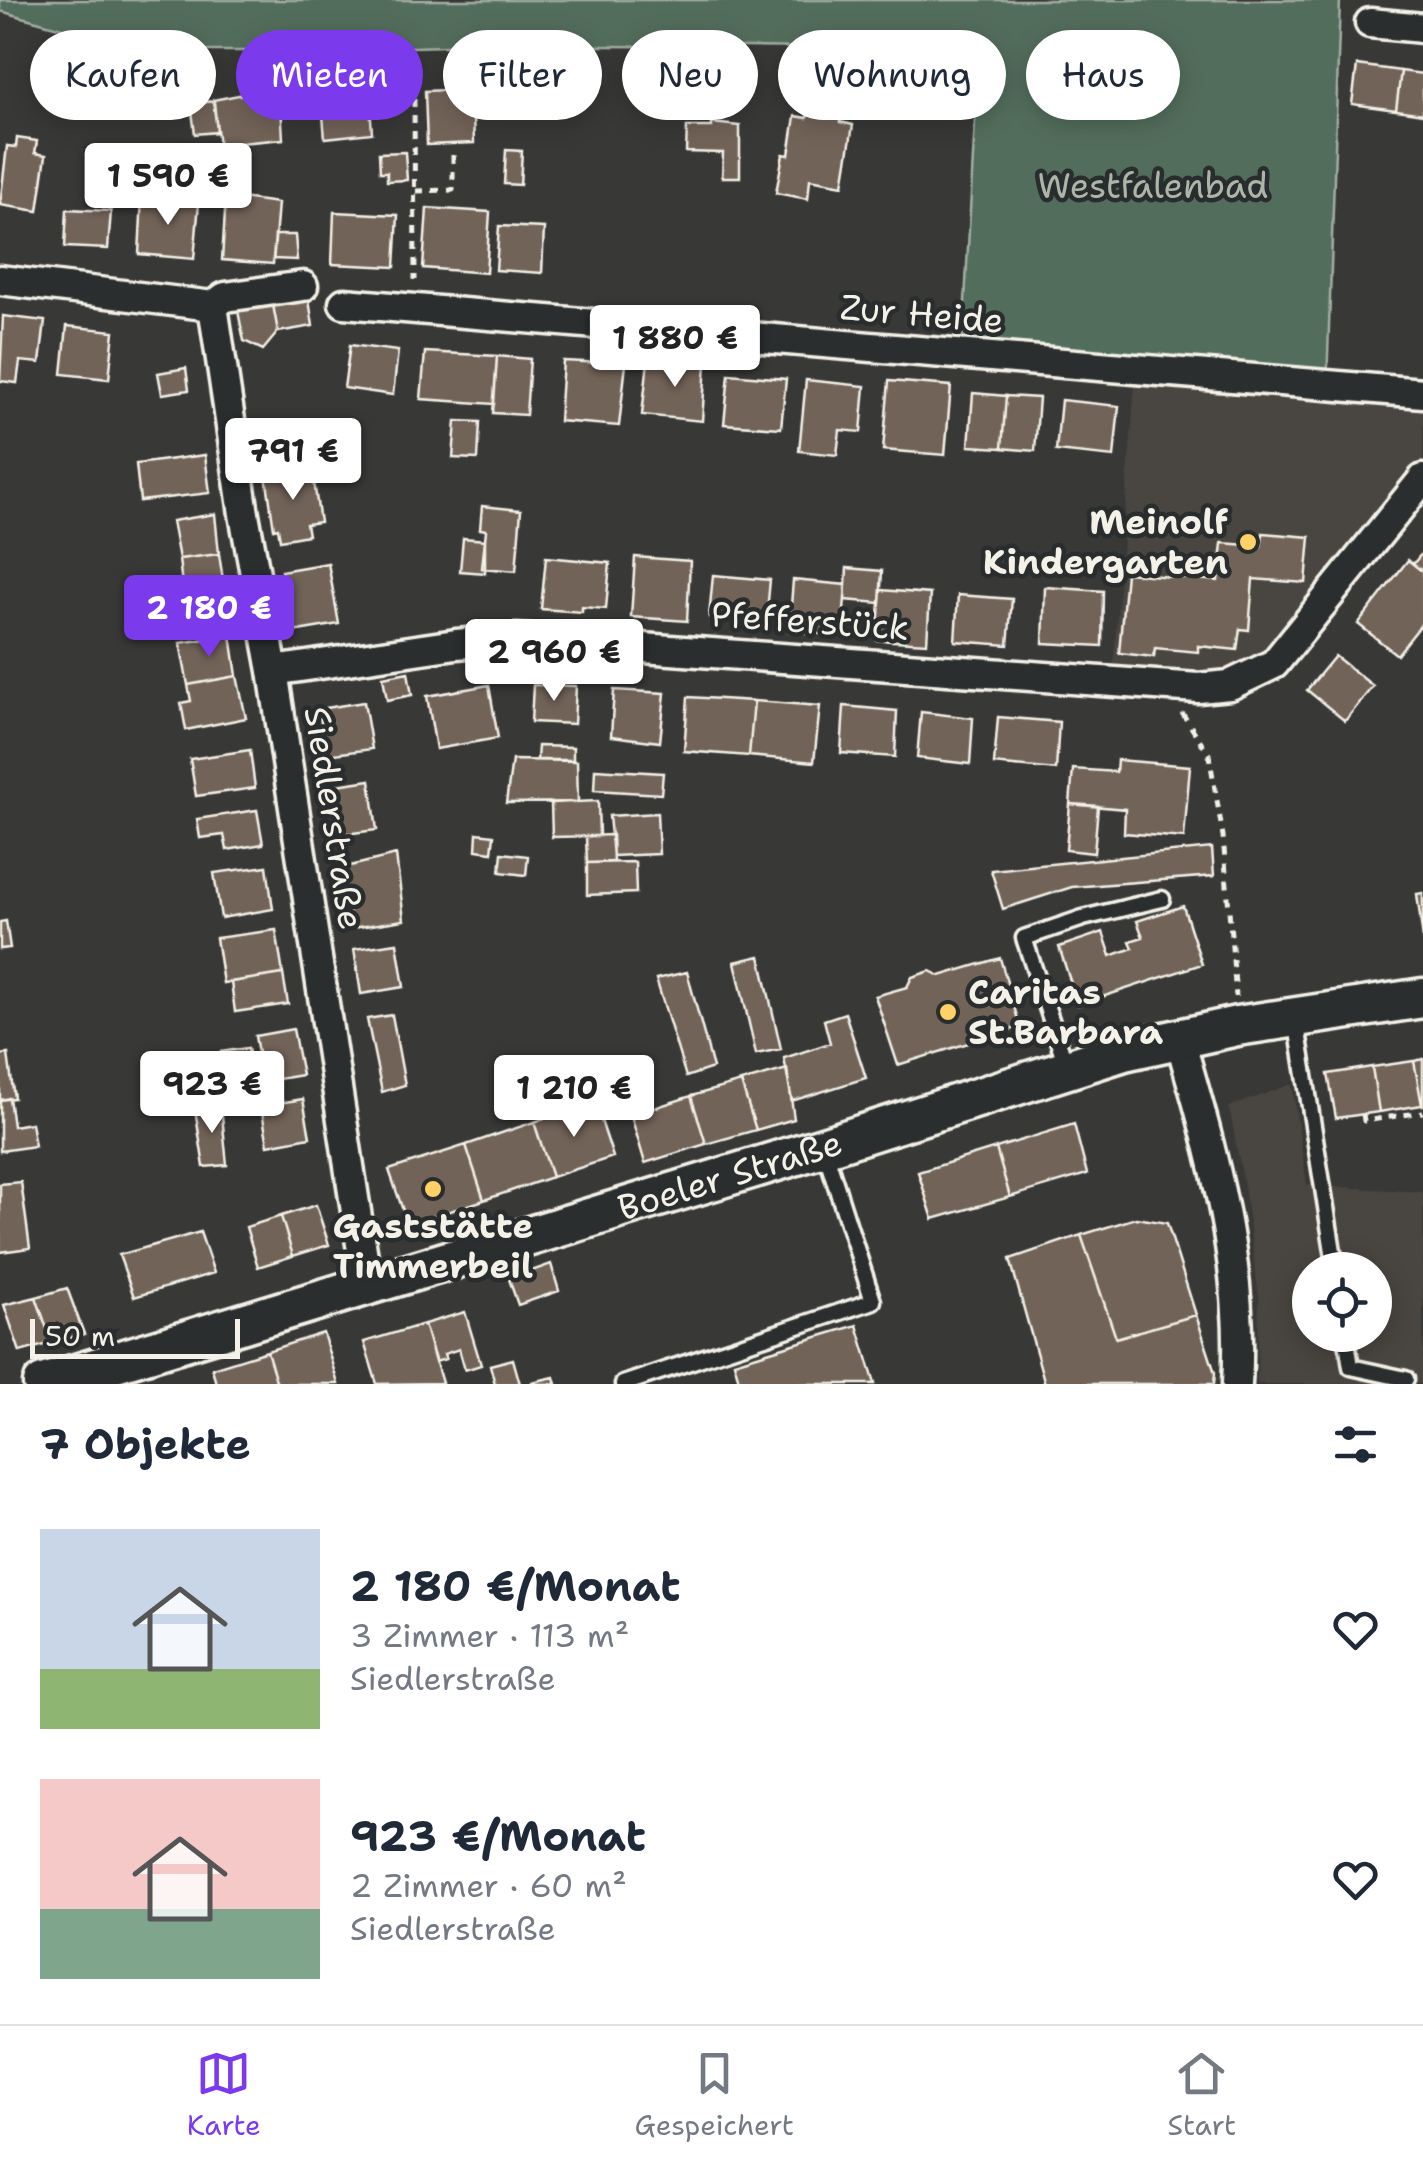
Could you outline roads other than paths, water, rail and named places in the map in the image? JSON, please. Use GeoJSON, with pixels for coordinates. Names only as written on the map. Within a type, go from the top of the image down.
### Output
{"type":"FeatureCollection","features":[{"type":"Feature","properties":{"kind":"street"},"geometry":{"type":"LineString","coordinates":[[1370,23],[1423,28]]}},
{"type":"Feature","properties":{"kind":"street"},"geometry":{"type":"LineString","coordinates":[[0,280],[212,306],[225,297],[303,286]]}},
{"type":"Feature","properties":{"kind":"street","name":"Zur Heide"},"geometry":{"type":"LineString","coordinates":[[344,303],[1423,393]]}},
{"type":"Feature","properties":{"kind":"street","name":"Siedlerstraße"},"geometry":{"type":"LineString","coordinates":[[212,306],[368,1283]]}},
{"type":"Feature","properties":{"kind":"street","name":"Pfefferstück"},"geometry":{"type":"LineString","coordinates":[[273,670],[517,639],[1163,686],[1230,685],[1274,664],[1423,480]]}},
{"type":"Feature","properties":{"kind":"street","name":"Boeler Straße"},"geometry":{"type":"LineString","coordinates":[[43,1384],[1179,1037],[1423,998]]}},
{"type":"Feature","properties":{"kind":"street"},"geometry":{"type":"LineString","coordinates":[[1179,1037],[1226,1208],[1239,1327],[1237,1384]]}},
{"type":"Feature","properties":{"kind":"lane"},"geometry":{"type":"LineString","coordinates":[[1067,1069],[1024,938],[1083,918],[1162,899]]}},
{"type":"Feature","properties":{"kind":"lane"},"geometry":{"type":"LineString","coordinates":[[1296,1018],[1333,1252]]}},
{"type":"Feature","properties":{"kind":"lane"},"geometry":{"type":"LineString","coordinates":[[622,1384],[873,1301],[823,1147]]}},
{"type":"Feature","properties":{"kind":"lane"},"geometry":{"type":"LineString","coordinates":[[1349,1352],[1351,1368],[1406,1379]]}},
{"type":"Feature","properties":{"kind":"place","name":"Meinolf Kindergarten"},"geometry":{"type":"Point","coordinates":[1248,542]}},
{"type":"Feature","properties":{"kind":"place","name":"Caritas St.Barbara"},"geometry":{"type":"Point","coordinates":[948,1012]}},
{"type":"Feature","properties":{"kind":"place","name":"Gaststätte Timmerbeil"},"geometry":{"type":"Point","coordinates":[433,1189]}},
{"type":"Feature","properties":{"kind":"park label","name":"Westfalenbad"},"geometry":{"type":"Point","coordinates":[1153,186]}}]}
